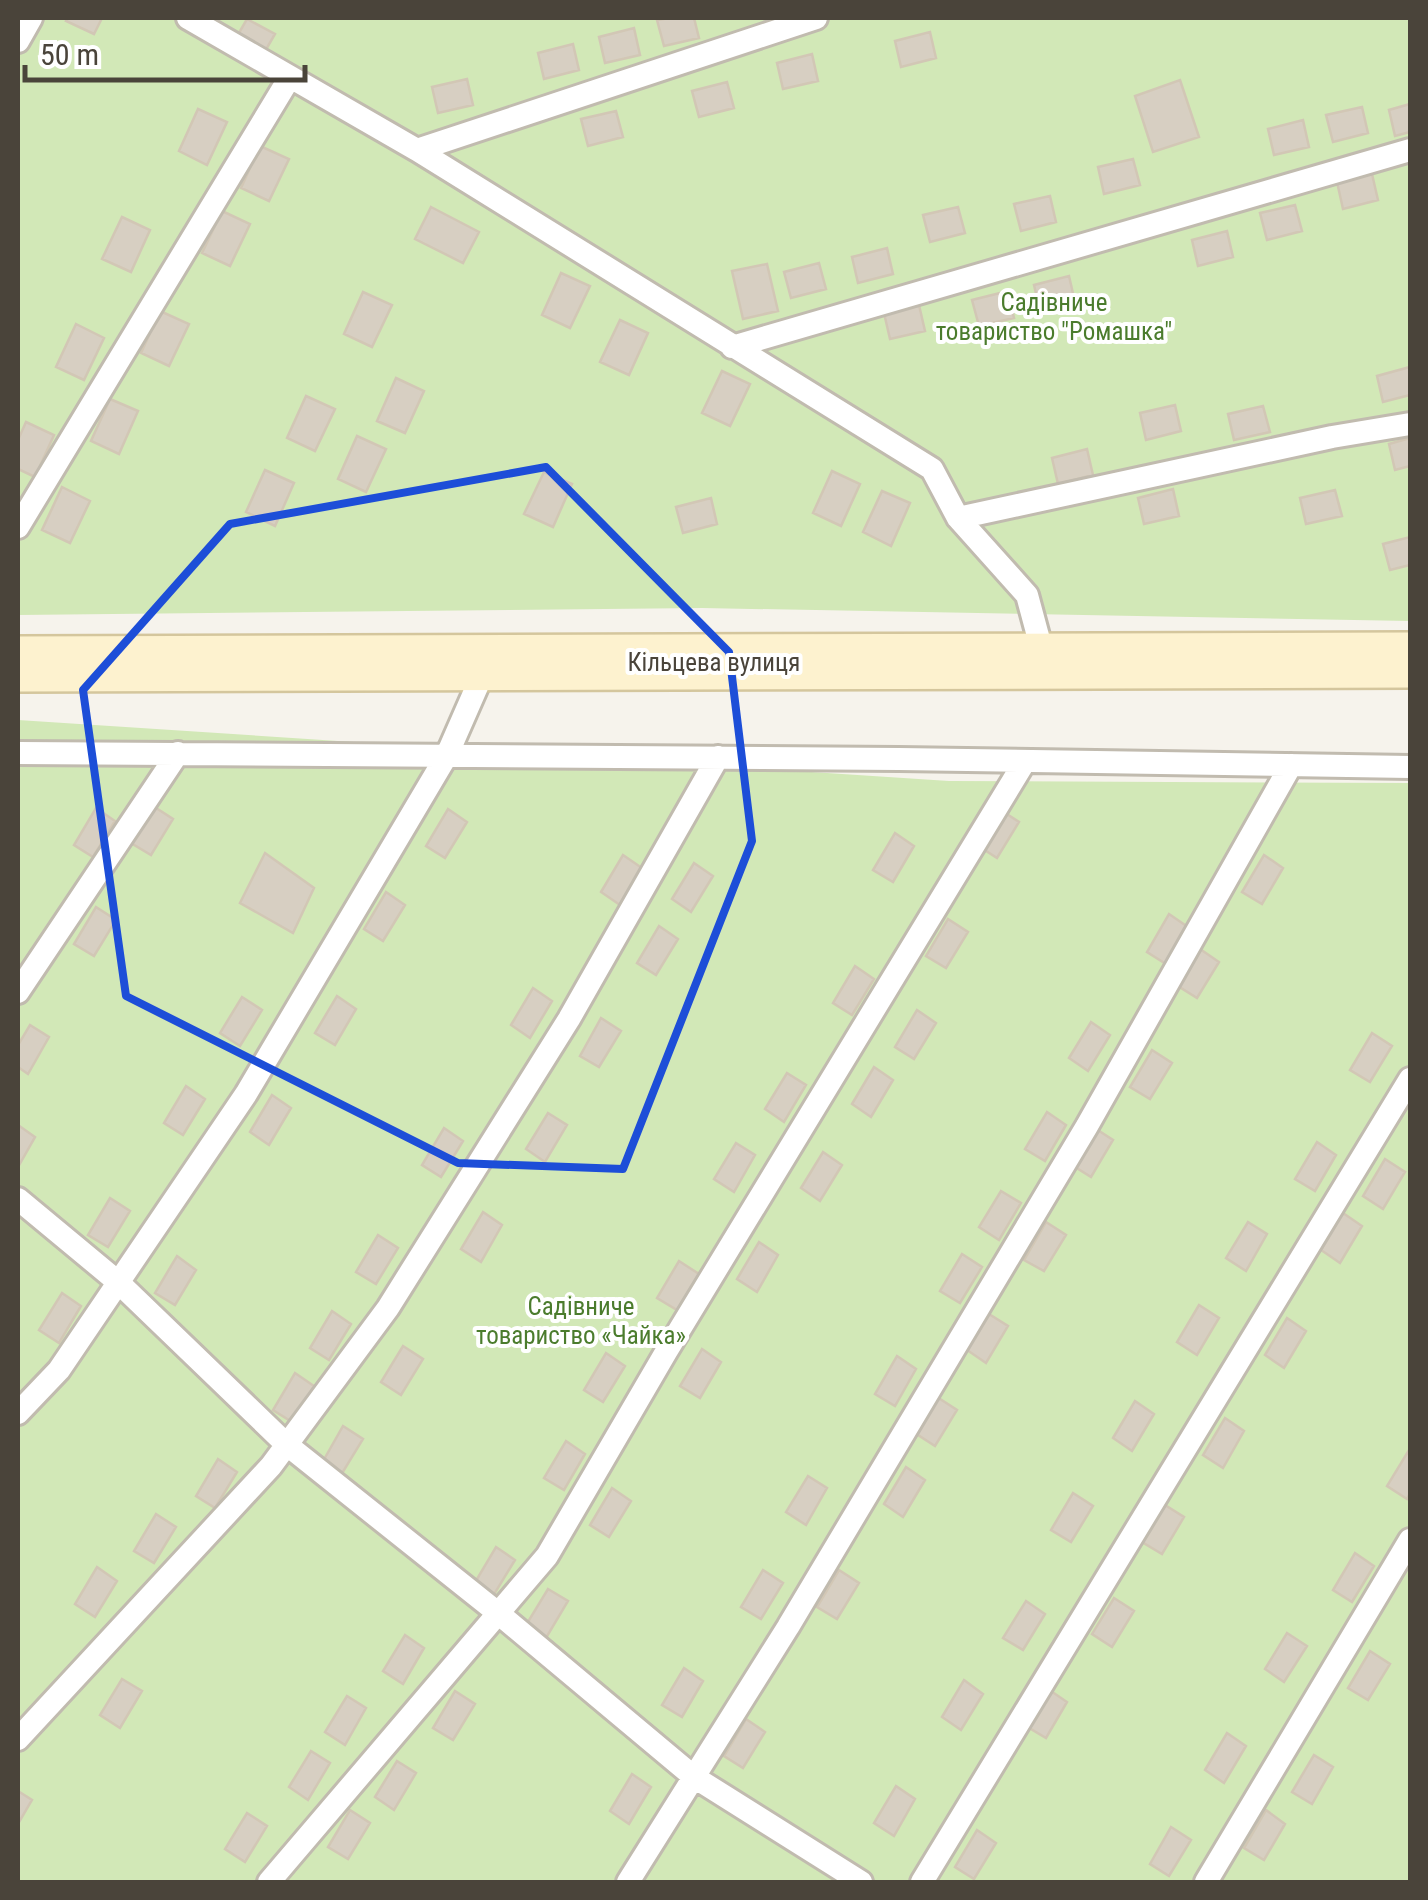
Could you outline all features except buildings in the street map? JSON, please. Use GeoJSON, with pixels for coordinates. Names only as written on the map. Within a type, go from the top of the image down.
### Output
{"type":"FeatureCollection","features":[{"type":"Feature","properties":{"kind":"main road","name":"Кільцева вулиця"},"geometry":{"type":"LineString","coordinates":[[18,664],[1410,660]]}},
{"type":"Feature","properties":{"kind":"lane"},"geometry":{"type":"LineString","coordinates":[[18,40],[32,18]]}},
{"type":"Feature","properties":{"kind":"lane"},"geometry":{"type":"LineString","coordinates":[[188,18],[417,150],[932,470],[958,518],[1027,595],[1044,662]]}},
{"type":"Feature","properties":{"kind":"lane"},"geometry":{"type":"LineString","coordinates":[[417,150],[816,18]]}},
{"type":"Feature","properties":{"kind":"lane"},"geometry":{"type":"LineString","coordinates":[[18,526],[290,76]]}},
{"type":"Feature","properties":{"kind":"lane"},"geometry":{"type":"LineString","coordinates":[[732,347],[1410,150]]}},
{"type":"Feature","properties":{"kind":"lane"},"geometry":{"type":"LineString","coordinates":[[958,518],[1332,437],[1410,424]]}},
{"type":"Feature","properties":{"kind":"lane"},"geometry":{"type":"LineString","coordinates":[[18,1413],[58,1370],[246,1094],[447,756],[488,663]]}},
{"type":"Feature","properties":{"kind":"lane"},"geometry":{"type":"LineString","coordinates":[[18,753],[1025,760],[1410,767]]}},
{"type":"Feature","properties":{"kind":"lane"},"geometry":{"type":"LineString","coordinates":[[18,992],[178,753]]}},
{"type":"Feature","properties":{"kind":"lane"},"geometry":{"type":"LineString","coordinates":[[18,1739],[270,1466],[388,1308],[570,1019],[718,757]]}},
{"type":"Feature","properties":{"kind":"lane"},"geometry":{"type":"LineString","coordinates":[[269,1882],[547,1556],[666,1352],[1025,760]]}},
{"type":"Feature","properties":{"kind":"lane"},"geometry":{"type":"LineString","coordinates":[[628,1882],[788,1627],[1087,1126],[1291,765]]}},
{"type":"Feature","properties":{"kind":"lane"},"geometry":{"type":"LineString","coordinates":[[922,1882],[1410,1079]]}},
{"type":"Feature","properties":{"kind":"lane"},"geometry":{"type":"LineString","coordinates":[[18,1199],[118,1282],[286,1444],[694,1777],[861,1882]]}},
{"type":"Feature","properties":{"kind":"lane"},"geometry":{"type":"LineString","coordinates":[[1206,1882],[1410,1540]]}},
{"type":"Feature","properties":{"kind":"highlighted area"},"geometry":{"type":"Polygon","coordinates":[[[546,467],[729,652],[752,841],[623,1169],[458,1163],[126,996],[83,690],[230,524],[546,467]]]}},
{"type":"Feature","properties":{"kind":"green space","name":"Садівниче товариство \"Ромашка\""},"geometry":{"type":"Polygon","coordinates":[[[18,18],[1410,18],[1410,621],[702,608],[18,615],[18,18]]]}},
{"type":"Feature","properties":{"kind":"green space","name":"Садівниче товариство «Чайка»"},"geometry":{"type":"Polygon","coordinates":[[[18,720],[949,781],[1410,783],[1410,1882],[18,1882],[18,720]]]}}]}
